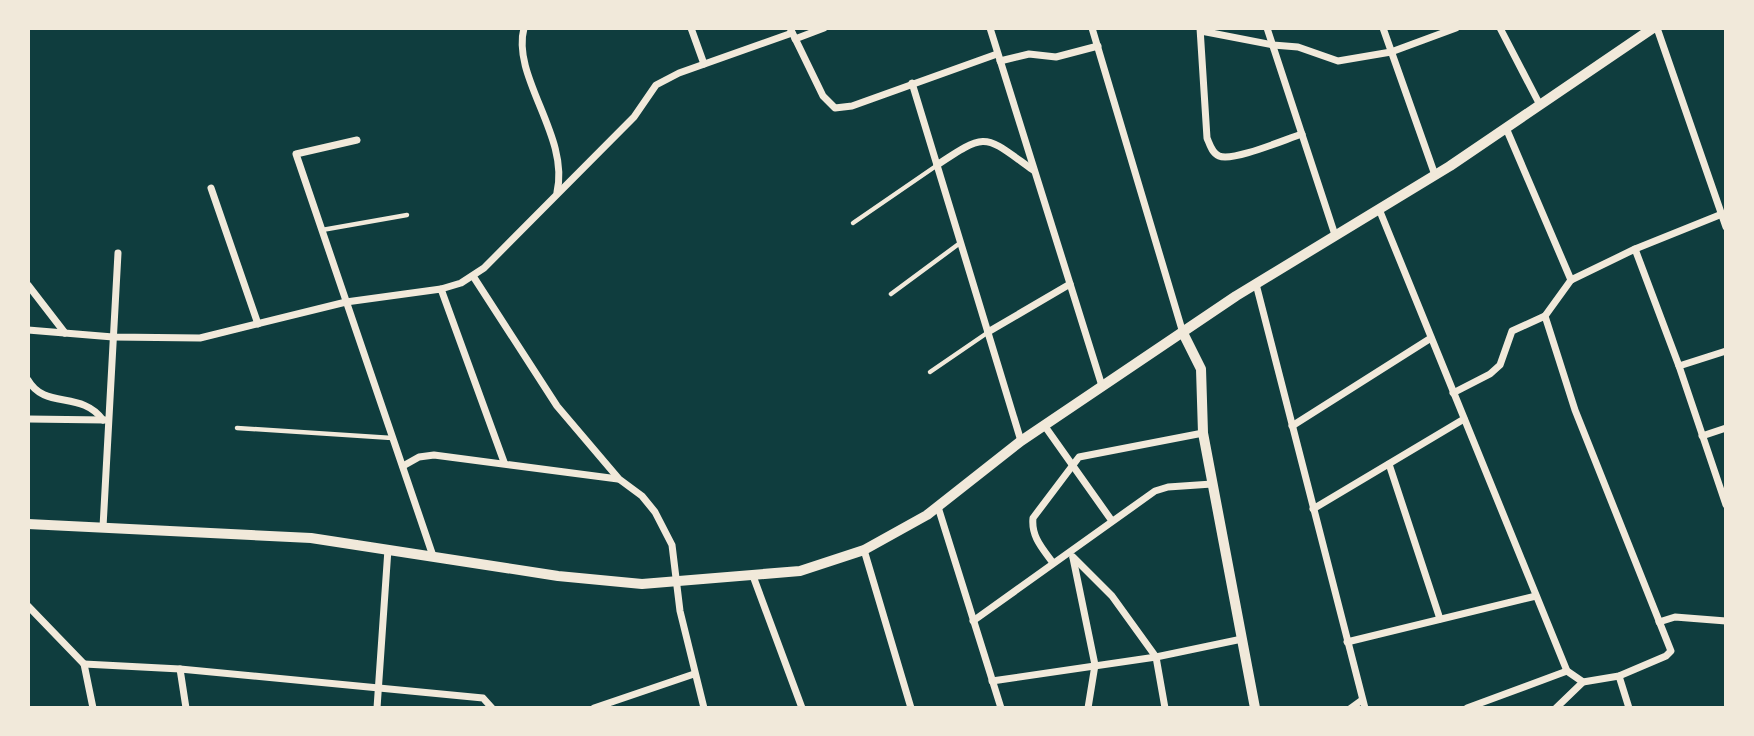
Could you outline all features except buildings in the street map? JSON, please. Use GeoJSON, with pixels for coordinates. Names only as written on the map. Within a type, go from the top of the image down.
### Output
{"type":"FeatureCollection","features":[{"type":"Feature","properties":{"kind":"street"},"geometry":{"type":"LineString","coordinates":[[524,28],[522,51],[556,152],[559,174],[556,194]]}},
{"type":"Feature","properties":{"kind":"street"},"geometry":{"type":"LineString","coordinates":[[691,28],[704,64]]}},
{"type":"Feature","properties":{"kind":"street"},"geometry":{"type":"LineString","coordinates":[[28,330],[113,337],[200,338],[346,302],[441,289],[473,276],[634,117],[656,85],[704,64],[792,33],[824,28]]}},
{"type":"Feature","properties":{"kind":"street"},"geometry":{"type":"LineString","coordinates":[[990,28],[1102,386]]}},
{"type":"Feature","properties":{"kind":"street"},"geometry":{"type":"LineString","coordinates":[[1092,28],[1183,333],[1202,369],[1203,433],[1255,708]]}},
{"type":"Feature","properties":{"kind":"street"},"geometry":{"type":"LineString","coordinates":[[1267,28],[1335,235]]}},
{"type":"Feature","properties":{"kind":"street"},"geometry":{"type":"LineString","coordinates":[[1382,28],[1435,175]]}},
{"type":"Feature","properties":{"kind":"street"},"geometry":{"type":"LineString","coordinates":[[1302,134],[1234,156],[1219,156],[1213,152],[1208,138],[1201,29],[1273,45],[1298,47],[1338,61],[1391,52],[1456,28]]}},
{"type":"Feature","properties":{"kind":"street"},"geometry":{"type":"LineString","coordinates":[[1500,28],[1540,105]]}},
{"type":"Feature","properties":{"kind":"street"},"geometry":{"type":"LineString","coordinates":[[28,524],[311,538],[558,576],[642,583],[800,571],[864,550],[938,507],[1021,440],[1256,284],[1435,175],[1655,28],[1726,228]]}},
{"type":"Feature","properties":{"kind":"street"},"geometry":{"type":"LineString","coordinates":[[792,33],[823,96],[835,108],[852,106],[912,83],[999,58],[1029,54],[1056,57],[1098,46]]}},
{"type":"Feature","properties":{"kind":"street"},"geometry":{"type":"LineString","coordinates":[[912,83],[1021,440]]}},
{"type":"Feature","properties":{"kind":"street"},"geometry":{"type":"LineString","coordinates":[[1506,128],[1571,280]]}},
{"type":"Feature","properties":{"kind":"street"},"geometry":{"type":"LineString","coordinates":[[357,140],[296,154],[433,556]]}},
{"type":"Feature","properties":{"kind":"street"},"geometry":{"type":"LineString","coordinates":[[937,165],[972,142],[985,140],[994,142],[1034,170]]}},
{"type":"Feature","properties":{"kind":"street"},"geometry":{"type":"LineString","coordinates":[[211,188],[258,324]]}},
{"type":"Feature","properties":{"kind":"street"},"geometry":{"type":"LineString","coordinates":[[1717,197],[1726,193]]}},
{"type":"Feature","properties":{"kind":"street"},"geometry":{"type":"LineString","coordinates":[[1379,209],[1567,671],[1583,682]]}},
{"type":"Feature","properties":{"kind":"street"},"geometry":{"type":"LineString","coordinates":[[1453,393],[1490,374],[1500,365],[1512,331],[1545,316],[1571,280],[1635,249],[1722,214]]}},
{"type":"Feature","properties":{"kind":"street"},"geometry":{"type":"LineString","coordinates":[[1635,249],[1679,366],[1726,505]]}},
{"type":"Feature","properties":{"kind":"street"},"geometry":{"type":"LineString","coordinates":[[103,527],[106,420],[118,253]]}},
{"type":"Feature","properties":{"kind":"street"},"geometry":{"type":"LineString","coordinates":[[473,276],[557,406],[619,479],[642,496],[667,531],[672,545],[676,582],[694,674],[704,708]]}},
{"type":"Feature","properties":{"kind":"street"},"geometry":{"type":"LineString","coordinates":[[988,332],[1070,284]]}},
{"type":"Feature","properties":{"kind":"street"},"geometry":{"type":"LineString","coordinates":[[1256,284],[1363,704],[1351,708]]}},
{"type":"Feature","properties":{"kind":"street"},"geometry":{"type":"LineString","coordinates":[[28,285],[65,333]]}},
{"type":"Feature","properties":{"kind":"street"},"geometry":{"type":"LineString","coordinates":[[441,289],[504,462]]}},
{"type":"Feature","properties":{"kind":"street"},"geometry":{"type":"LineString","coordinates":[[1545,316],[1575,410],[1670,654],[1619,676],[1583,682],[1556,708]]}},
{"type":"Feature","properties":{"kind":"street"},"geometry":{"type":"LineString","coordinates":[[1292,426],[1431,338]]}},
{"type":"Feature","properties":{"kind":"street"},"geometry":{"type":"LineString","coordinates":[[1679,366],[1726,351]]}},
{"type":"Feature","properties":{"kind":"street"},"geometry":{"type":"LineString","coordinates":[[28,380],[41,394],[90,406],[106,420]]}},
{"type":"Feature","properties":{"kind":"street"},"geometry":{"type":"LineString","coordinates":[[28,419],[106,420]]}},
{"type":"Feature","properties":{"kind":"street"},"geometry":{"type":"LineString","coordinates":[[1313,509],[1464,419]]}},
{"type":"Feature","properties":{"kind":"street"},"geometry":{"type":"LineString","coordinates":[[1044,425],[1112,521]]}},
{"type":"Feature","properties":{"kind":"street"},"geometry":{"type":"LineString","coordinates":[[1702,436],[1726,429]]}},
{"type":"Feature","properties":{"kind":"street"},"geometry":{"type":"LineString","coordinates":[[1054,563],[1037,542],[1032,529],[1033,518],[1071,464],[1088,453],[1203,433]]}},
{"type":"Feature","properties":{"kind":"street"},"geometry":{"type":"LineString","coordinates":[[402,466],[426,455],[504,462],[619,479]]}},
{"type":"Feature","properties":{"kind":"street"},"geometry":{"type":"LineString","coordinates":[[1389,464],[1440,619]]}},
{"type":"Feature","properties":{"kind":"street"},"geometry":{"type":"LineString","coordinates":[[974,621],[1054,563],[1072,554],[1112,521],[1155,491],[1168,487],[1213,484]]}},
{"type":"Feature","properties":{"kind":"street"},"geometry":{"type":"LineString","coordinates":[[938,507],[1001,708]]}},
{"type":"Feature","properties":{"kind":"street"},"geometry":{"type":"LineString","coordinates":[[377,708],[376,687],[388,549]]}},
{"type":"Feature","properties":{"kind":"street"},"geometry":{"type":"LineString","coordinates":[[864,550],[911,708]]}},
{"type":"Feature","properties":{"kind":"street"},"geometry":{"type":"LineString","coordinates":[[1072,554],[1108,590],[1156,657],[1165,708]]}},
{"type":"Feature","properties":{"kind":"street"},"geometry":{"type":"LineString","coordinates":[[1072,554],[1095,665],[1088,708]]}},
{"type":"Feature","properties":{"kind":"street"},"geometry":{"type":"LineString","coordinates":[[753,576],[802,708]]}},
{"type":"Feature","properties":{"kind":"street"},"geometry":{"type":"LineString","coordinates":[[1348,642],[1536,596]]}},
{"type":"Feature","properties":{"kind":"street"},"geometry":{"type":"LineString","coordinates":[[28,606],[85,664],[93,708]]}},
{"type":"Feature","properties":{"kind":"street"},"geometry":{"type":"LineString","coordinates":[[1659,622],[1675,617],[1726,621]]}},
{"type":"Feature","properties":{"kind":"street"},"geometry":{"type":"LineString","coordinates":[[992,681],[1156,657],[1242,639]]}},
{"type":"Feature","properties":{"kind":"street"},"geometry":{"type":"LineString","coordinates":[[85,664],[180,669],[483,698],[492,708]]}},
{"type":"Feature","properties":{"kind":"street"},"geometry":{"type":"LineString","coordinates":[[180,669],[186,708]]}},
{"type":"Feature","properties":{"kind":"street"},"geometry":{"type":"LineString","coordinates":[[1466,708],[1567,671]]}},
{"type":"Feature","properties":{"kind":"street"},"geometry":{"type":"LineString","coordinates":[[594,708],[694,674]]}},
{"type":"Feature","properties":{"kind":"street"},"geometry":{"type":"LineString","coordinates":[[1619,676],[1629,708]]}},
{"type":"Feature","properties":{"kind":"lane"},"geometry":{"type":"LineString","coordinates":[[853,223],[937,165]]}},
{"type":"Feature","properties":{"kind":"lane"},"geometry":{"type":"LineString","coordinates":[[321,230],[407,215]]}},
{"type":"Feature","properties":{"kind":"lane"},"geometry":{"type":"LineString","coordinates":[[891,294],[961,243]]}},
{"type":"Feature","properties":{"kind":"lane"},"geometry":{"type":"LineString","coordinates":[[930,372],[988,332]]}},
{"type":"Feature","properties":{"kind":"lane"},"geometry":{"type":"LineString","coordinates":[[237,428],[393,438]]}}]}
